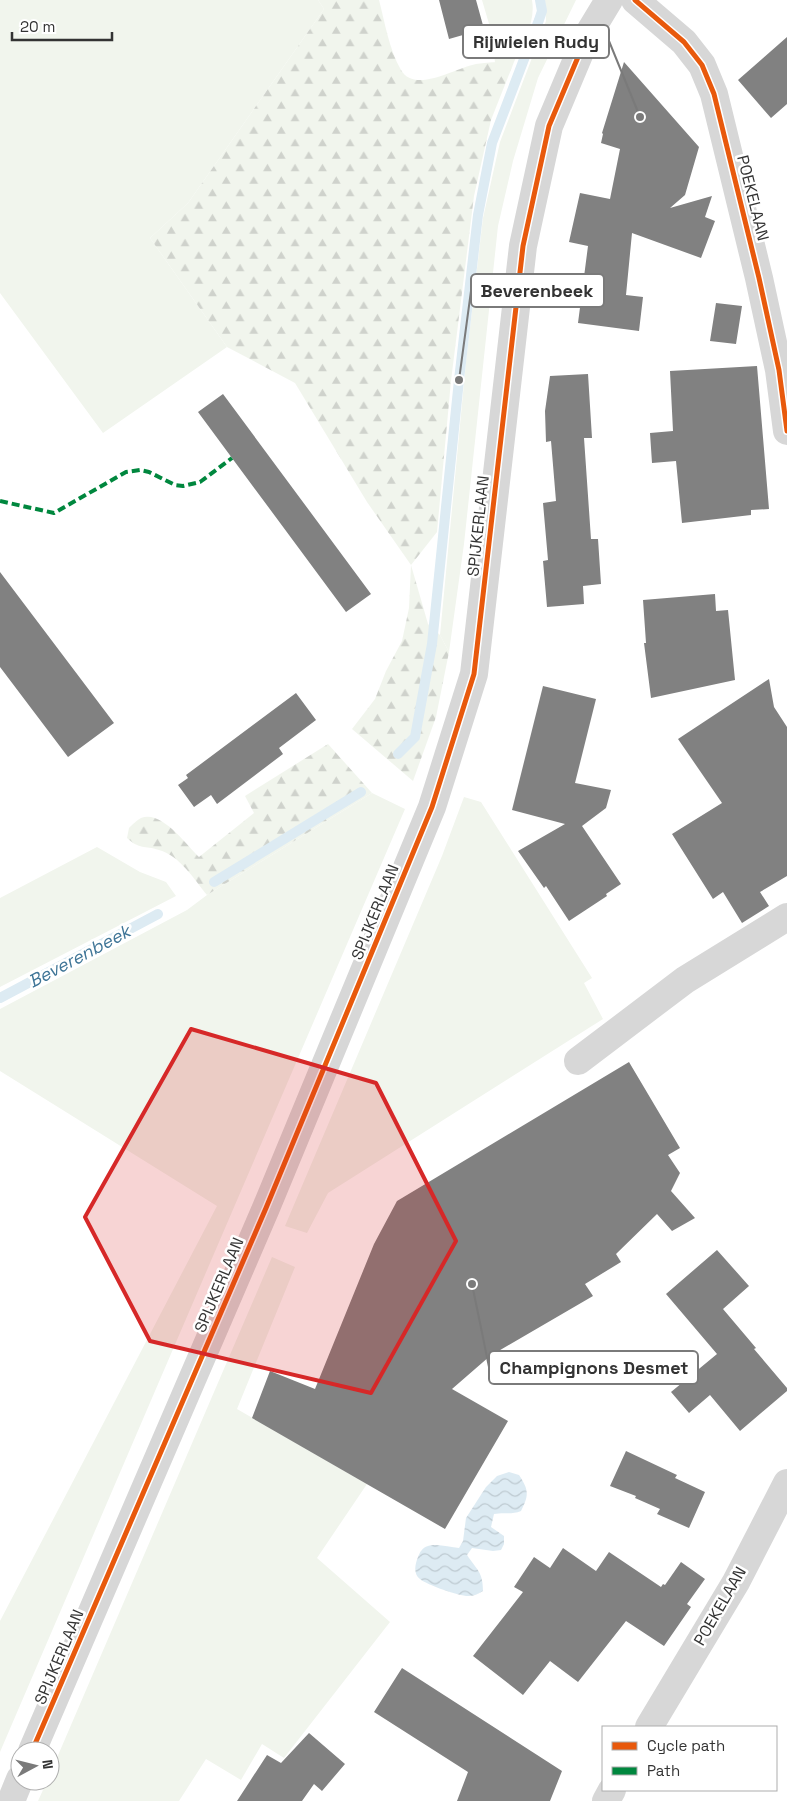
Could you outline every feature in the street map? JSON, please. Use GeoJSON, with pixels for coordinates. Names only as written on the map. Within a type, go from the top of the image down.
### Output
{"type":"FeatureCollection","features":[{"type":"Feature","properties":{"kind":"street","name":"SPIJKERLAAN"},"geometry":{"type":"LineString","coordinates":[[36,1741],[266,1208],[432,808],[474,674],[524,236],[549,126],[586,38],[609,0]]}},
{"type":"Feature","properties":{"kind":"street","name":"POEKELAAN"},"geometry":{"type":"LineString","coordinates":[[635,0],[684,42],[702,65],[714,94],[779,370],[787,431]]}},
{"type":"Feature","properties":{"kind":"street"},"geometry":{"type":"LineString","coordinates":[[578,1060],[685,980],[787,917]]}},
{"type":"Feature","properties":{"kind":"street","name":"POEKELAAN"},"geometry":{"type":"LineString","coordinates":[[650,1726],[736,1582],[787,1483]]}},
{"type":"Feature","properties":{"kind":"highlighted area"},"geometry":{"type":"Polygon","coordinates":[[[191,1029],[376,1083],[456,1241],[371,1393],[150,1341],[85,1217],[191,1029]]]}},
{"type":"Feature","properties":{"kind":"green space"},"geometry":{"type":"Polygon","coordinates":[[[0,0],[318,0],[324,9],[188,203],[150,238],[227,347],[103,433],[0,293],[0,0]]]}},
{"type":"Feature","properties":{"kind":"green space"},"geometry":{"type":"Polygon","coordinates":[[[318,0],[379,0],[397,62],[407,77],[416,80],[436,78],[476,64],[514,62],[491,120],[474,196],[451,381],[437,532],[411,565],[367,502],[295,383],[227,347],[150,238],[188,203],[324,9],[318,0]]]}},
{"type":"Feature","properties":{"kind":"green space"},"geometry":{"type":"Polygon","coordinates":[[[482,0],[532,0],[533,8],[530,24],[514,62],[495,63],[492,34],[482,0]]]}},
{"type":"Feature","properties":{"kind":"green space"},"geometry":{"type":"Polygon","coordinates":[[[545,0],[576,0],[538,78],[513,161],[498,226],[464,544],[449,652],[440,635],[466,362],[483,218],[500,142],[546,21],[545,0]]]}},
{"type":"Feature","properties":{"kind":"green space"},"geometry":{"type":"Polygon","coordinates":[[[411,565],[428,624],[440,635],[449,652],[436,717],[413,781],[352,729],[375,699],[386,671],[402,641],[409,608],[411,565]]]}},
{"type":"Feature","properties":{"kind":"green space"},"geometry":{"type":"Polygon","coordinates":[[[328,744],[372,793],[207,895],[174,857],[159,850],[139,846],[127,838],[129,828],[136,821],[149,817],[157,819],[173,830],[199,857],[254,813],[245,796],[328,744]]]}},
{"type":"Feature","properties":{"kind":"green space"},"geometry":{"type":"Polygon","coordinates":[[[372,793],[405,809],[0,1752],[0,1621],[217,1206],[0,1071],[0,1009],[187,910],[207,895],[372,793]]]}},
{"type":"Feature","properties":{"kind":"green space"},"geometry":{"type":"Polygon","coordinates":[[[464,797],[481,802],[592,978],[584,983],[603,1019],[328,1193],[307,1233],[285,1226],[442,856],[464,797]]]}},
{"type":"Feature","properties":{"kind":"green space"},"geometry":{"type":"Polygon","coordinates":[[[97,847],[140,872],[166,882],[176,896],[0,987],[0,898],[97,847]]]}},
{"type":"Feature","properties":{"kind":"green space"},"geometry":{"type":"Polygon","coordinates":[[[272,1257],[295,1267],[237,1409],[367,1484],[317,1558],[390,1622],[284,1758],[262,1744],[241,1780],[206,1759],[179,1801],[38,1801],[42,1791],[60,1791],[60,1751],[272,1257]]]}},
{"type":"Feature","properties":{"kind":"water"},"geometry":{"type":"Polygon","coordinates":[[[509,1472],[519,1475],[525,1485],[527,1497],[521,1511],[494,1514],[491,1527],[504,1536],[504,1544],[501,1550],[493,1551],[472,1548],[467,1555],[481,1575],[483,1591],[474,1595],[464,1596],[436,1587],[420,1579],[415,1569],[422,1550],[428,1546],[435,1545],[459,1548],[463,1541],[466,1518],[486,1487],[497,1476],[509,1472]]]}},
{"type":"Feature","properties":{"kind":"building"},"geometry":{"type":"Polygon","coordinates":[[[439,0],[476,0],[484,29],[449,39],[439,0]]]}},
{"type":"Feature","properties":{"kind":"building"},"geometry":{"type":"Polygon","coordinates":[[[787,37],[787,104],[771,118],[738,80],[787,37]]]}},
{"type":"Feature","properties":{"kind":"building"},"geometry":{"type":"Polygon","coordinates":[[[624,62],[699,147],[685,195],[670,208],[712,196],[705,217],[715,221],[701,258],[632,233],[626,295],[643,297],[639,331],[578,323],[588,246],[569,242],[580,193],[610,199],[620,149],[601,143],[602,133],[624,62]]]}},
{"type":"Feature","properties":{"kind":"building"},"geometry":{"type":"Polygon","coordinates":[[[716,303],[742,306],[736,344],[710,341],[716,303]]]}},
{"type":"Feature","properties":{"kind":"building"},"geometry":{"type":"Polygon","coordinates":[[[757,366],[769,509],[751,510],[751,515],[682,523],[676,461],[652,463],[650,433],[673,431],[670,371],[757,366]]]}},
{"type":"Feature","properties":{"kind":"building"},"geometry":{"type":"Polygon","coordinates":[[[588,374],[592,438],[584,438],[591,539],[598,539],[601,584],[583,586],[584,604],[547,607],[543,561],[548,560],[543,503],[556,501],[551,441],[546,442],[545,411],[550,376],[588,374]]]}},
{"type":"Feature","properties":{"kind":"building"},"geometry":{"type":"Polygon","coordinates":[[[223,394],[371,594],[346,612],[198,412],[223,394]]]}},
{"type":"Feature","properties":{"kind":"building"},"geometry":{"type":"Polygon","coordinates":[[[0,572],[114,723],[68,757],[0,667],[0,572]]]}},
{"type":"Feature","properties":{"kind":"building"},"geometry":{"type":"Polygon","coordinates":[[[715,594],[716,611],[728,610],[735,680],[651,698],[644,643],[646,643],[643,600],[715,594]]]}},
{"type":"Feature","properties":{"kind":"building"},"geometry":{"type":"Polygon","coordinates":[[[769,679],[774,707],[787,727],[787,876],[760,892],[769,906],[742,923],[723,892],[713,899],[672,834],[722,803],[678,739],[769,679]]]}},
{"type":"Feature","properties":{"kind":"building"},"geometry":{"type":"Polygon","coordinates":[[[543,686],[596,699],[575,783],[611,790],[606,808],[582,826],[621,884],[606,894],[607,896],[569,921],[546,886],[544,888],[518,851],[565,824],[512,810],[543,686]]]}},
{"type":"Feature","properties":{"kind":"building"},"geometry":{"type":"Polygon","coordinates":[[[296,693],[316,720],[279,748],[283,754],[217,804],[211,795],[194,807],[178,785],[188,778],[186,775],[296,693]]]}},
{"type":"Feature","properties":{"kind":"building"},"geometry":{"type":"Polygon","coordinates":[[[629,1062],[680,1148],[668,1155],[680,1173],[671,1191],[695,1218],[672,1231],[657,1214],[616,1254],[621,1262],[585,1284],[593,1296],[490,1356],[452,1389],[508,1421],[445,1529],[252,1418],[270,1371],[315,1389],[374,1244],[397,1201],[629,1062]]]}},
{"type":"Feature","properties":{"kind":"building"},"geometry":{"type":"Polygon","coordinates":[[[717,1250],[749,1286],[723,1309],[787,1388],[787,1391],[740,1431],[710,1395],[689,1413],[671,1392],[717,1354],[666,1294],[717,1250]]]}},
{"type":"Feature","properties":{"kind":"building"},"geometry":{"type":"Polygon","coordinates":[[[626,1451],[677,1475],[675,1478],[705,1492],[689,1528],[657,1514],[660,1509],[635,1498],[636,1496],[610,1486],[626,1451]]]}},
{"type":"Feature","properties":{"kind":"building"},"geometry":{"type":"Polygon","coordinates":[[[563,1548],[596,1571],[609,1552],[661,1587],[663,1584],[665,1585],[681,1562],[705,1579],[687,1604],[691,1607],[664,1646],[626,1621],[578,1682],[550,1661],[523,1695],[473,1656],[523,1592],[514,1587],[534,1557],[550,1568],[563,1548]]]}},
{"type":"Feature","properties":{"kind":"building"},"geometry":{"type":"Polygon","coordinates":[[[402,1668],[562,1771],[550,1801],[457,1801],[468,1772],[374,1712],[402,1668]]]}},
{"type":"Feature","properties":{"kind":"building"},"geometry":{"type":"Polygon","coordinates":[[[309,1733],[345,1764],[322,1791],[314,1784],[302,1801],[237,1801],[267,1755],[281,1763],[309,1733]]]}},
{"type":"Feature","properties":{"kind":"waterway","name":"Beverenbeek"},"geometry":{"type":"LineString","coordinates":[[398,754],[415,737],[432,644],[478,215],[492,143],[539,20],[542,11],[540,0]]}},
{"type":"Feature","properties":{"kind":"waterway","name":"Beverenbeek"},"geometry":{"type":"LineString","coordinates":[[214,882],[361,792]]}},
{"type":"Feature","properties":{"kind":"waterway","name":"Beverenbeek"},"geometry":{"type":"LineString","coordinates":[[0,998],[158,914]]}},
{"type":"Feature","properties":{"kind":"marked path"},"geometry":{"type":"LineString","coordinates":[[0,501],[54,513],[126,472],[140,470],[149,472],[175,485],[183,486],[200,482],[232,458]]}},
{"type":"Feature","properties":{"kind":"cycle path"},"geometry":{"type":"LineString","coordinates":[[635,0],[684,42],[702,65],[714,94],[759,278],[779,370],[787,431]]}},
{"type":"Feature","properties":{"kind":"cycle path"},"geometry":{"type":"LineString","coordinates":[[36,1741],[266,1208],[432,807],[474,674],[523,246],[549,126],[586,38]]}},
{"type":"Feature","properties":{"kind":"place","name":"Rijwielen Rudy"},"geometry":{"type":"Point","coordinates":[640,117]}},
{"type":"Feature","properties":{"kind":"place","name":"Beverenbeek"},"geometry":{"type":"Point","coordinates":[459,380]}},
{"type":"Feature","properties":{"kind":"place","name":"Champignons Desmet"},"geometry":{"type":"Point","coordinates":[472,1284]}}]}
